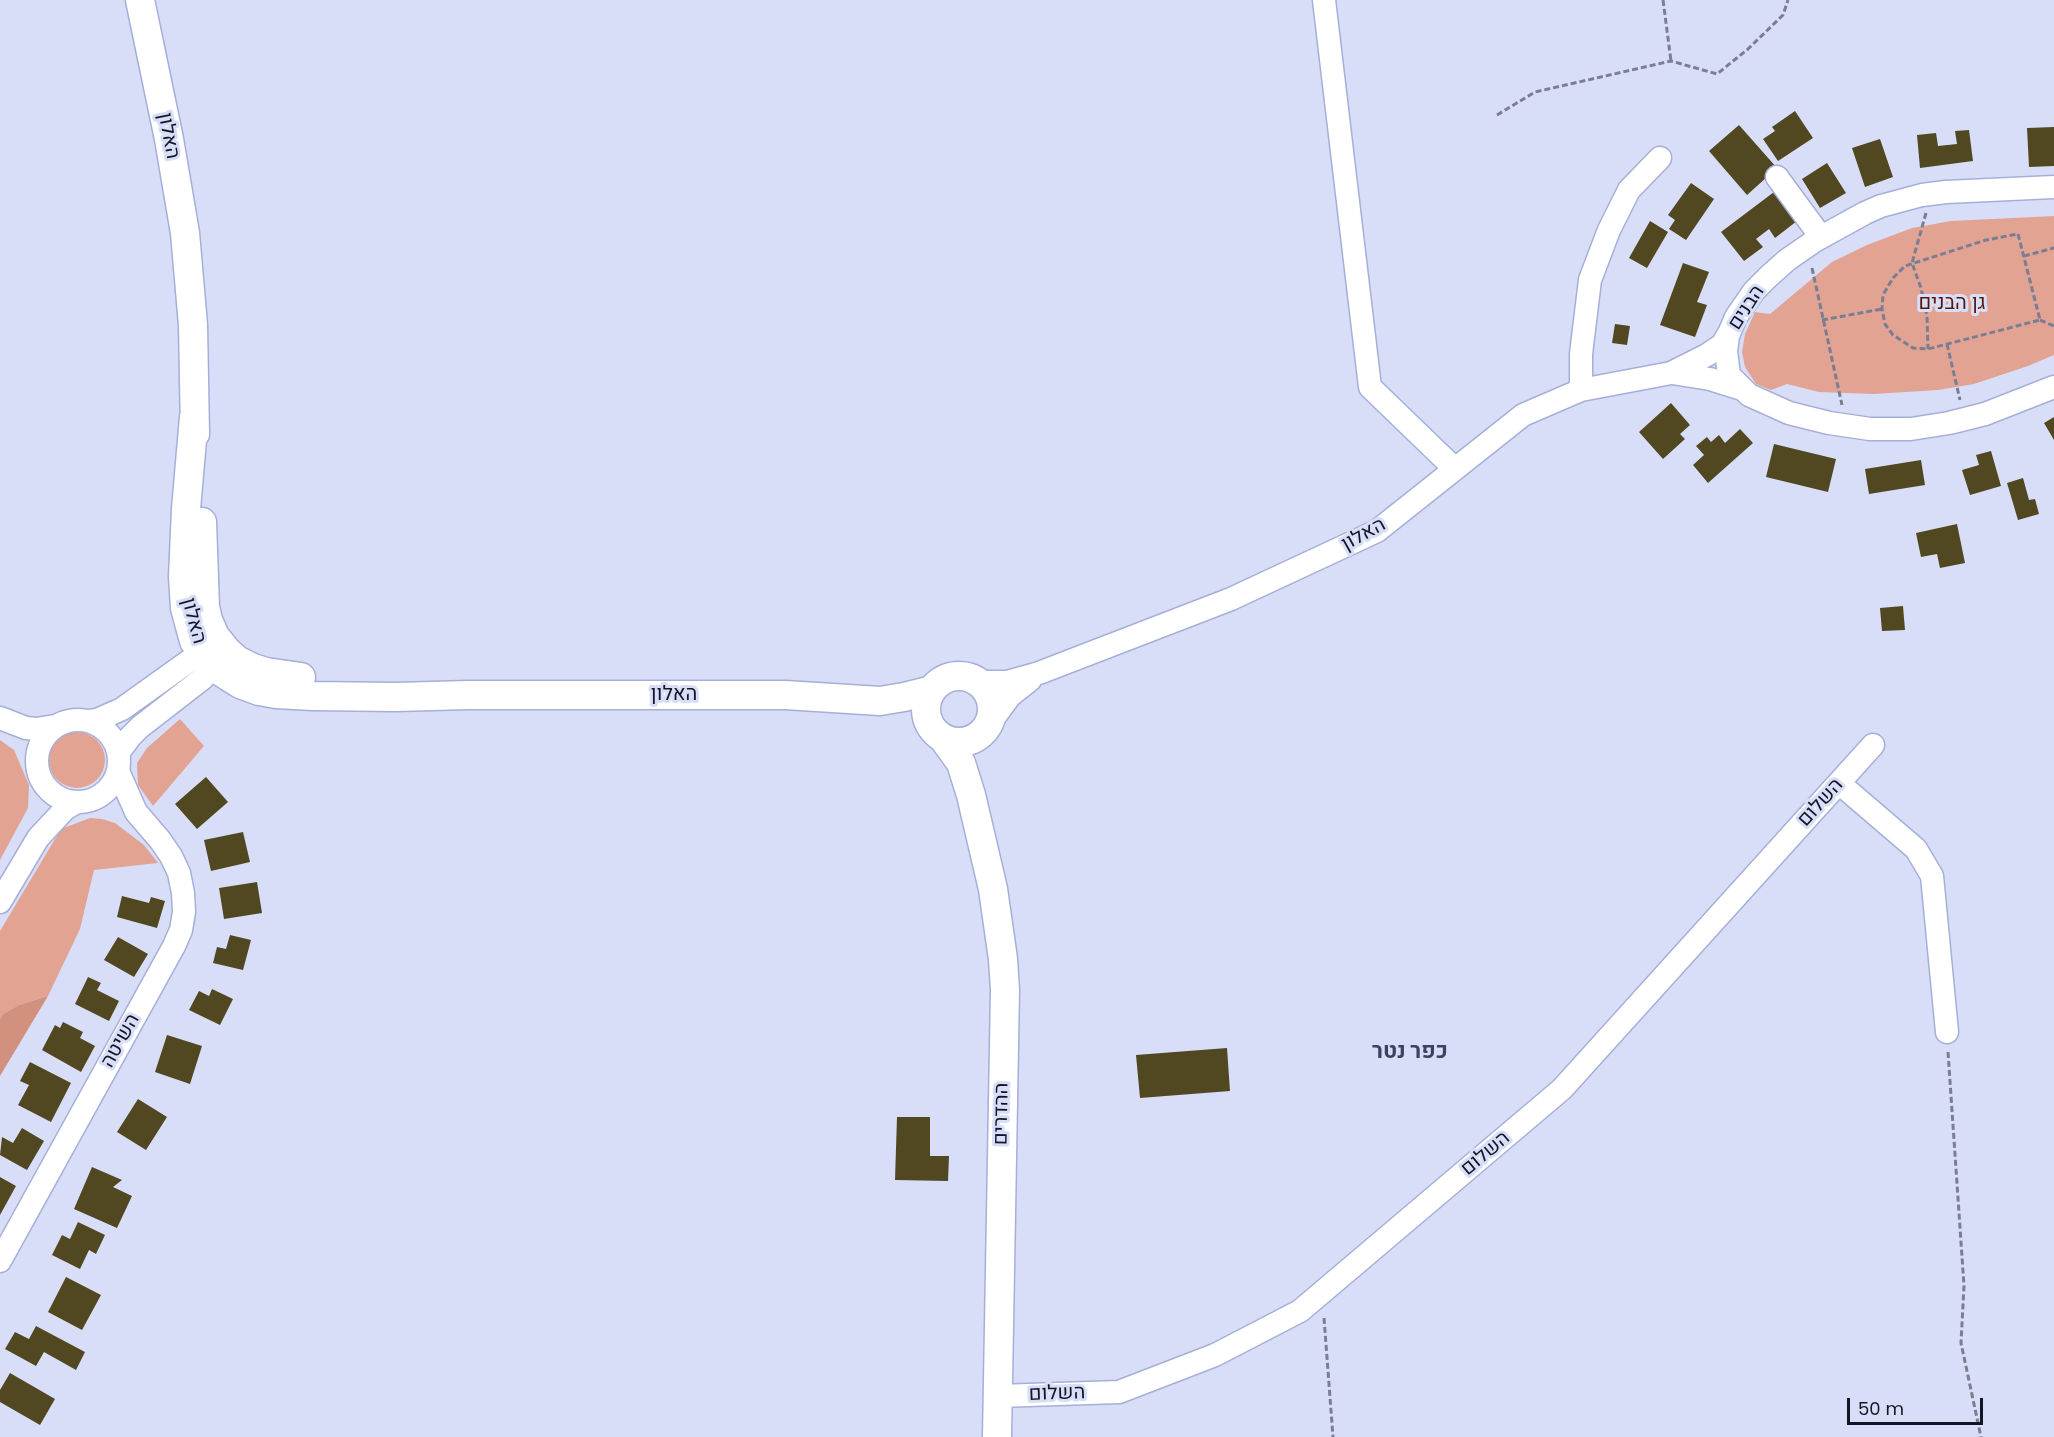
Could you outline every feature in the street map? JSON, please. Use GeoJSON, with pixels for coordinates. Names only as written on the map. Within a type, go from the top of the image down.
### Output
{"type":"FeatureCollection","features":[{"type":"Feature","properties":{"kind":"main road","name":"האלון"},"geometry":{"type":"LineString","coordinates":[[140,0],[171,150],[185,233],[193,324],[194,417],[202,514],[205,607],[215,636],[212,656],[237,660],[266,672],[469,695],[784,695],[880,700],[932,690]]}},
{"type":"Feature","properties":{"kind":"main road"},"geometry":{"type":"LineString","coordinates":[[968,677],[978,682],[989,694],[993,707],[986,728],[975,738],[964,742],[952,742],[935,730],[926,710],[927,699],[939,682],[948,678],[968,677]]}},
{"type":"Feature","properties":{"kind":"main road","name":"האלון"},"geometry":{"type":"LineString","coordinates":[[880,700],[903,708],[935,730]]}},
{"type":"Feature","properties":{"kind":"main road","name":"ההדרים"},"geometry":{"type":"LineString","coordinates":[[971,795],[971,776],[975,753],[986,728]]}},
{"type":"Feature","properties":{"kind":"main road","name":"ההדרים"},"geometry":{"type":"LineString","coordinates":[[935,730],[961,763],[971,795],[993,889],[1001,938],[1005,990],[997,1437]]}},
{"type":"Feature","properties":{"kind":"street"},"geometry":{"type":"LineString","coordinates":[[1324,0],[1370,387],[1455,469]]}},
{"type":"Feature","properties":{"kind":"street"},"geometry":{"type":"LineString","coordinates":[[1581,390],[1582,342],[1590,280],[1609,230],[1629,190],[1660,158]]}},
{"type":"Feature","properties":{"kind":"street"},"geometry":{"type":"LineString","coordinates":[[1777,177],[1814,241]]}},
{"type":"Feature","properties":{"kind":"street","name":"הבנים"},"geometry":{"type":"LineString","coordinates":[[2054,186],[1931,194],[1881,206],[1841,225],[1786,260],[1754,291],[1736,317],[1729,333],[1726,351],[1730,375],[1742,389],[1768,405],[1790,413],[1870,429],[1911,429],[1964,419],[2010,405],[2054,387]]}},
{"type":"Feature","properties":{"kind":"street","name":"האלון"},"geometry":{"type":"LineString","coordinates":[[978,682],[1007,682],[1039,674],[1231,599],[1377,531],[1523,415],[1581,390],[1671,373],[1722,345],[1729,333]]}},
{"type":"Feature","properties":{"kind":"street","name":"האלון"},"geometry":{"type":"LineString","coordinates":[[1671,373],[1710,379],[1742,389]]}},
{"type":"Feature","properties":{"kind":"street"},"geometry":{"type":"LineString","coordinates":[[89,721],[122,710],[212,656]]}},
{"type":"Feature","properties":{"kind":"street"},"geometry":{"type":"LineString","coordinates":[[0,902],[38,838],[65,809],[99,796],[110,788],[118,761],[140,727],[202,679],[212,656]]}},
{"type":"Feature","properties":{"kind":"street","name":"האלון"},"geometry":{"type":"LineString","coordinates":[[986,728],[1010,696],[1039,674]]}},
{"type":"Feature","properties":{"kind":"street"},"geometry":{"type":"LineString","coordinates":[[5,721],[36,729],[55,726],[73,719],[89,721],[107,731],[114,741],[118,761]]}},
{"type":"Feature","properties":{"kind":"street"},"geometry":{"type":"LineString","coordinates":[[5,721],[27,741],[36,759],[39,778],[57,797],[84,800],[141,818]]}},
{"type":"Feature","properties":{"kind":"street"},"geometry":{"type":"LineString","coordinates":[[36,759],[42,739],[55,726]]}},
{"type":"Feature","properties":{"kind":"street","name":"השלום"},"geometry":{"type":"LineString","coordinates":[[998,1396],[1119,1392],[1215,1355],[1300,1311],[1562,1089],[1873,745]]}},
{"type":"Feature","properties":{"kind":"street","name":"השיטה"},"geometry":{"type":"LineString","coordinates":[[0,1261],[181,930],[184,903],[179,873],[171,856],[129,801],[118,761]]}},
{"type":"Feature","properties":{"kind":"street"},"geometry":{"type":"LineString","coordinates":[[38,838],[45,809],[43,783]]}},
{"type":"Feature","properties":{"kind":"street"},"geometry":{"type":"LineString","coordinates":[[1839,783],[1917,849],[1932,876],[1947,1032]]}},
{"type":"Feature","properties":{"kind":"path"},"geometry":{"type":"LineString","coordinates":[[1663,0],[1671,61]]}},
{"type":"Feature","properties":{"kind":"path"},"geometry":{"type":"LineString","coordinates":[[1497,116],[1535,92],[1671,61],[1718,74],[1783,15],[1788,0]]}},
{"type":"Feature","properties":{"kind":"path"},"geometry":{"type":"LineString","coordinates":[[1928,349],[1927,316],[1921,288],[1912,263],[1931,194]]}},
{"type":"Feature","properties":{"kind":"path"},"geometry":{"type":"LineString","coordinates":[[2040,320],[2018,234],[1986,240],[1905,266],[1893,278],[1882,295],[1885,324],[1893,335],[1913,348],[1928,349],[2040,320],[2054,326]]}},
{"type":"Feature","properties":{"kind":"path"},"geometry":{"type":"LineString","coordinates":[[1814,241],[1822,320],[1846,425]]}},
{"type":"Feature","properties":{"kind":"path"},"geometry":{"type":"LineString","coordinates":[[2024,256],[2054,248]]}},
{"type":"Feature","properties":{"kind":"path"},"geometry":{"type":"LineString","coordinates":[[1822,320],[1882,309]]}},
{"type":"Feature","properties":{"kind":"path"},"geometry":{"type":"LineString","coordinates":[[1947,344],[1964,419]]}},
{"type":"Feature","properties":{"kind":"path"},"geometry":{"type":"LineString","coordinates":[[1947,1032],[1964,1286],[1961,1343],[1982,1437]]}},
{"type":"Feature","properties":{"kind":"path"},"geometry":{"type":"LineString","coordinates":[[1322,1292],[1333,1437]]}},
{"type":"Feature","properties":{"kind":"green space","name":"גן הבנים"},"geometry":{"type":"Polygon","coordinates":[[[2054,216],[2054,355],[1974,384],[1938,390],[1874,394],[1819,392],[1787,384],[1771,390],[1756,384],[1745,367],[1742,352],[1745,334],[1755,312],[1770,314],[1832,262],[1867,245],[1912,228],[1951,221],[2054,216]]]}},
{"type":"Feature","properties":{"kind":"green space"},"geometry":{"type":"Polygon","coordinates":[[[180,719],[204,746],[153,806],[138,785],[137,763],[147,748],[180,719]]]}},
{"type":"Feature","properties":{"kind":"green space"},"geometry":{"type":"Polygon","coordinates":[[[77,732],[88,734],[97,740],[103,749],[105,760],[103,771],[97,780],[88,786],[77,788],[66,786],[57,780],[51,771],[49,760],[51,749],[57,740],[66,734],[77,732]]]}},
{"type":"Feature","properties":{"kind":"green space"},"geometry":{"type":"Polygon","coordinates":[[[0,740],[14,750],[29,785],[28,808],[0,860],[0,740]]]}},
{"type":"Feature","properties":{"kind":"green space"},"geometry":{"type":"Polygon","coordinates":[[[90,818],[115,823],[144,845],[158,863],[94,870],[80,929],[48,996],[19,1005],[3,1014],[0,1019],[0,931],[61,829],[90,818]]]}},
{"type":"Feature","properties":{"kind":"shaded area"},"geometry":{"type":"Polygon","coordinates":[[[48,996],[0,1076],[0,1019],[3,1014],[19,1005],[48,996]]]}},
{"type":"Feature","properties":{"kind":"building"},"geometry":{"type":"Polygon","coordinates":[[[1795,111],[1813,138],[1778,161],[1763,139],[1775,131],[1772,127],[1795,111]]]}},
{"type":"Feature","properties":{"kind":"building"},"geometry":{"type":"Polygon","coordinates":[[[1739,125],[1777,168],[1747,195],[1709,151],[1739,125]]]}},
{"type":"Feature","properties":{"kind":"building"},"geometry":{"type":"Polygon","coordinates":[[[2054,127],[2054,166],[2029,167],[2027,128],[2054,127]]]}},
{"type":"Feature","properties":{"kind":"building"},"geometry":{"type":"Polygon","coordinates":[[[1969,130],[1973,161],[1920,168],[1917,135],[1936,133],[1938,146],[1957,144],[1955,131],[1969,130]]]}},
{"type":"Feature","properties":{"kind":"building"},"geometry":{"type":"Polygon","coordinates":[[[1880,139],[1893,177],[1865,187],[1852,148],[1880,139]]]}},
{"type":"Feature","properties":{"kind":"building"},"geometry":{"type":"Polygon","coordinates":[[[1827,163],[1846,193],[1820,208],[1802,179],[1827,163]]]}},
{"type":"Feature","properties":{"kind":"building"},"geometry":{"type":"Polygon","coordinates":[[[1691,183],[1714,199],[1686,240],[1669,229],[1675,220],[1668,215],[1691,183]]]}},
{"type":"Feature","properties":{"kind":"building"},"geometry":{"type":"Polygon","coordinates":[[[1774,192],[1797,221],[1775,238],[1769,229],[1756,239],[1763,247],[1744,261],[1721,232],[1774,192]]]}},
{"type":"Feature","properties":{"kind":"building"},"geometry":{"type":"Polygon","coordinates":[[[1650,221],[1668,232],[1647,268],[1629,258],[1650,221]]]}},
{"type":"Feature","properties":{"kind":"building"},"geometry":{"type":"Polygon","coordinates":[[[1683,263],[1709,272],[1697,302],[1707,305],[1695,337],[1660,325],[1683,263]]]}},
{"type":"Feature","properties":{"kind":"building"},"geometry":{"type":"Polygon","coordinates":[[[1615,324],[1630,326],[1627,345],[1612,343],[1615,324]]]}},
{"type":"Feature","properties":{"kind":"building"},"geometry":{"type":"Polygon","coordinates":[[[1671,403],[1690,425],[1680,434],[1685,439],[1663,459],[1639,432],[1671,403]]]}},
{"type":"Feature","properties":{"kind":"building"},"geometry":{"type":"Polygon","coordinates":[[[2054,417],[2054,440],[2044,423],[2054,417]]]}},
{"type":"Feature","properties":{"kind":"building"},"geometry":{"type":"Polygon","coordinates":[[[1740,429],[1753,443],[1708,483],[1693,465],[1704,455],[1696,446],[1707,437],[1711,442],[1719,435],[1725,443],[1740,429]]]}},
{"type":"Feature","properties":{"kind":"building"},"geometry":{"type":"Polygon","coordinates":[[[1774,444],[1836,459],[1828,492],[1766,477],[1774,444]]]}},
{"type":"Feature","properties":{"kind":"building"},"geometry":{"type":"Polygon","coordinates":[[[1991,451],[2001,486],[1970,495],[1962,470],[1979,465],[1976,455],[1991,451]]]}},
{"type":"Feature","properties":{"kind":"building"},"geometry":{"type":"Polygon","coordinates":[[[1921,460],[1925,485],[1869,494],[1865,469],[1921,460]]]}},
{"type":"Feature","properties":{"kind":"building"},"geometry":{"type":"Polygon","coordinates":[[[2023,478],[2029,500],[2035,499],[2039,514],[2018,520],[2007,483],[2023,478]]]}},
{"type":"Feature","properties":{"kind":"building"},"geometry":{"type":"Polygon","coordinates":[[[1957,524],[1965,563],[1940,568],[1937,554],[1921,557],[1916,533],[1957,524]]]}},
{"type":"Feature","properties":{"kind":"building"},"geometry":{"type":"Polygon","coordinates":[[[1903,606],[1905,630],[1882,631],[1880,608],[1903,606]]]}},
{"type":"Feature","properties":{"kind":"building"},"geometry":{"type":"Polygon","coordinates":[[[206,777],[228,802],[197,829],[175,804],[206,777]]]}},
{"type":"Feature","properties":{"kind":"building"},"geometry":{"type":"Polygon","coordinates":[[[243,832],[250,862],[211,871],[204,840],[243,832]]]}},
{"type":"Feature","properties":{"kind":"building"},"geometry":{"type":"Polygon","coordinates":[[[257,882],[262,913],[224,919],[219,888],[257,882]]]}},
{"type":"Feature","properties":{"kind":"building"},"geometry":{"type":"Polygon","coordinates":[[[122,896],[149,903],[151,897],[165,901],[157,928],[117,917],[122,896]]]}},
{"type":"Feature","properties":{"kind":"building"},"geometry":{"type":"Polygon","coordinates":[[[230,935],[251,940],[243,970],[213,963],[217,947],[226,949],[230,935]]]}},
{"type":"Feature","properties":{"kind":"building"},"geometry":{"type":"Polygon","coordinates":[[[118,937],[148,954],[134,977],[104,960],[118,937]]]}},
{"type":"Feature","properties":{"kind":"building"},"geometry":{"type":"Polygon","coordinates":[[[88,977],[101,983],[97,990],[119,1001],[109,1021],[75,1004],[88,977]]]}},
{"type":"Feature","properties":{"kind":"building"},"geometry":{"type":"Polygon","coordinates":[[[212,989],[233,999],[220,1025],[189,1010],[199,991],[209,996],[212,989]]]}},
{"type":"Feature","properties":{"kind":"building"},"geometry":{"type":"Polygon","coordinates":[[[63,1022],[83,1032],[80,1038],[95,1046],[81,1072],[42,1050],[55,1025],[60,1028],[63,1022]]]}},
{"type":"Feature","properties":{"kind":"building"},"geometry":{"type":"Polygon","coordinates":[[[167,1035],[202,1046],[190,1084],[155,1072],[167,1035]]]}},
{"type":"Feature","properties":{"kind":"building"},"geometry":{"type":"Polygon","coordinates":[[[1227,1048],[1230,1091],[1140,1098],[1136,1055],[1227,1048]]]}},
{"type":"Feature","properties":{"kind":"building"},"geometry":{"type":"Polygon","coordinates":[[[30,1062],[71,1083],[51,1122],[18,1105],[29,1085],[20,1081],[30,1062]]]}},
{"type":"Feature","properties":{"kind":"building"},"geometry":{"type":"Polygon","coordinates":[[[138,1099],[167,1117],[146,1150],[117,1132],[138,1099]]]}},
{"type":"Feature","properties":{"kind":"building"},"geometry":{"type":"Polygon","coordinates":[[[897,1117],[930,1117],[930,1156],[949,1156],[948,1181],[895,1180],[897,1117]]]}},
{"type":"Feature","properties":{"kind":"building"},"geometry":{"type":"Polygon","coordinates":[[[22,1128],[44,1141],[27,1170],[0,1155],[2,1137],[13,1143],[22,1128]]]}},
{"type":"Feature","properties":{"kind":"building"},"geometry":{"type":"Polygon","coordinates":[[[92,1167],[122,1180],[113,1187],[132,1196],[117,1228],[74,1209],[92,1167]]]}},
{"type":"Feature","properties":{"kind":"building"},"geometry":{"type":"Polygon","coordinates":[[[0,1177],[16,1186],[0,1215],[0,1177]]]}},
{"type":"Feature","properties":{"kind":"building"},"geometry":{"type":"Polygon","coordinates":[[[78,1222],[105,1235],[96,1254],[89,1250],[80,1269],[52,1255],[62,1235],[70,1239],[78,1222]]]}},
{"type":"Feature","properties":{"kind":"building"},"geometry":{"type":"Polygon","coordinates":[[[66,1277],[101,1295],[82,1330],[48,1312],[66,1277]]]}},
{"type":"Feature","properties":{"kind":"building"},"geometry":{"type":"Polygon","coordinates":[[[36,1326],[85,1352],[76,1370],[44,1352],[36,1366],[5,1349],[15,1332],[29,1339],[36,1326]]]}},
{"type":"Feature","properties":{"kind":"building"},"geometry":{"type":"Polygon","coordinates":[[[10,1373],[55,1399],[40,1425],[0,1402],[0,1390],[10,1373]]]}},
{"type":"Feature","properties":{"kind":"district","name":"כפר נטר"},"geometry":{"type":"Point","coordinates":[1410,1052]}}]}
